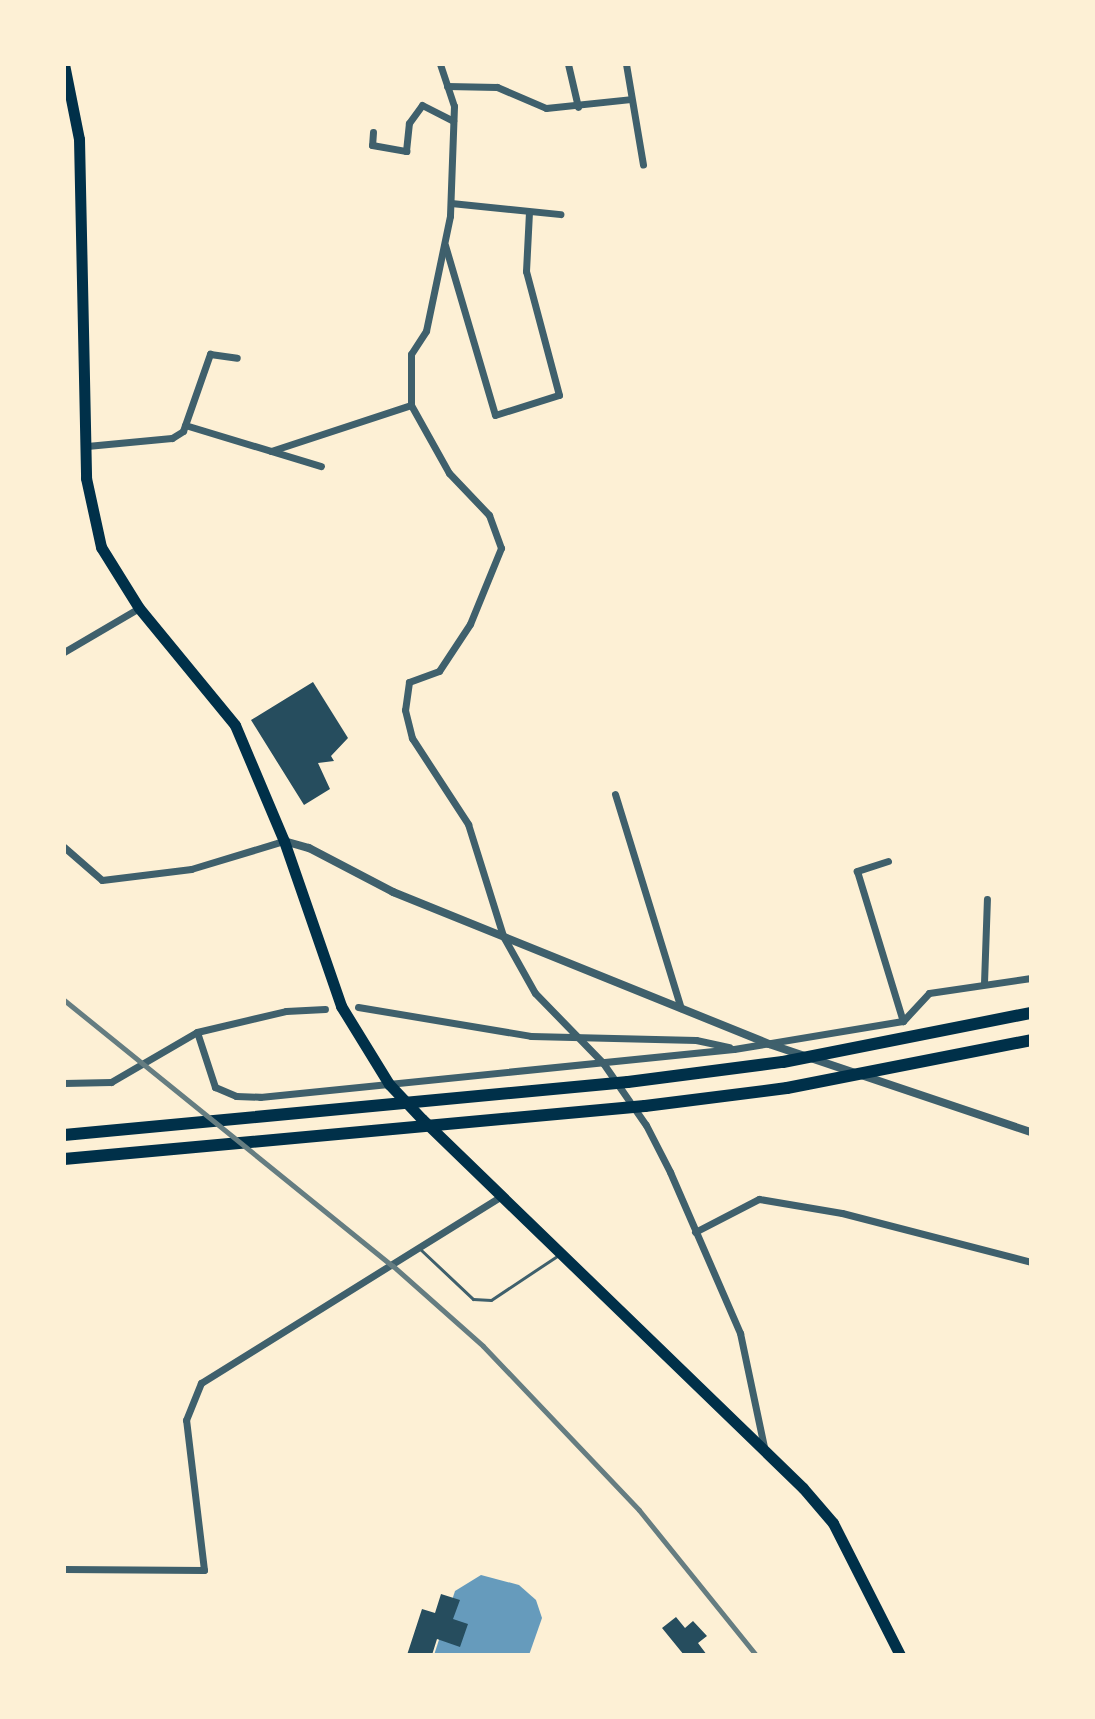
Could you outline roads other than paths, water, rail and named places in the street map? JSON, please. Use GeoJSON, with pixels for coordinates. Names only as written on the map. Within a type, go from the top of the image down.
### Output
{"type":"FeatureCollection","features":[{"type":"Feature","properties":{"kind":"highway"},"geometry":{"type":"LineString","coordinates":[[64,64],[79,139],[86,478],[101,547],[139,608],[235,725],[284,841],[341,1006],[389,1084],[764,1447],[833,1523],[900,1655]]}},
{"type":"Feature","properties":{"kind":"highway"},"geometry":{"type":"LineString","coordinates":[[64,1134],[628,1082],[925,1037],[1031,1013]]}},
{"type":"Feature","properties":{"kind":"highway"},"geometry":{"type":"LineString","coordinates":[[64,1159],[645,1106],[930,1063],[1031,1040]]}},
{"type":"Feature","properties":{"kind":"street"},"geometry":{"type":"LineString","coordinates":[[440,64],[453,121],[451,203],[426,331],[411,354],[411,405],[449,473],[489,515],[501,548],[470,624],[439,671],[409,682],[405,707],[412,738],[468,824],[503,936],[535,993],[603,1063],[646,1125],[740,1333],[764,1447]]}},
{"type":"Feature","properties":{"kind":"street"},"geometry":{"type":"LineString","coordinates":[[568,64],[578,107]]}},
{"type":"Feature","properties":{"kind":"street"},"geometry":{"type":"LineString","coordinates":[[626,64],[643,165]]}},
{"type":"Feature","properties":{"kind":"street"},"geometry":{"type":"LineString","coordinates":[[447,86],[475,83],[546,108],[631,99]]}},
{"type":"Feature","properties":{"kind":"street"},"geometry":{"type":"LineString","coordinates":[[373,132],[372,145],[406,151],[409,123],[422,105],[453,121]]}},
{"type":"Feature","properties":{"kind":"street"},"geometry":{"type":"LineString","coordinates":[[451,203],[560,214]]}},
{"type":"Feature","properties":{"kind":"street"},"geometry":{"type":"LineString","coordinates":[[445,243],[495,415],[559,395],[526,271],[529,212]]}},
{"type":"Feature","properties":{"kind":"street"},"geometry":{"type":"LineString","coordinates":[[87,446],[172,438],[185,425],[210,354],[237,358]]}},
{"type":"Feature","properties":{"kind":"street"},"geometry":{"type":"LineString","coordinates":[[271,451],[411,405]]}},
{"type":"Feature","properties":{"kind":"street"},"geometry":{"type":"LineString","coordinates":[[185,425],[321,466]]}},
{"type":"Feature","properties":{"kind":"street"},"geometry":{"type":"LineString","coordinates":[[64,652],[139,608]]}},
{"type":"Feature","properties":{"kind":"street"},"geometry":{"type":"LineString","coordinates":[[615,794],[681,1008]]}},
{"type":"Feature","properties":{"kind":"street"},"geometry":{"type":"LineString","coordinates":[[64,847],[102,880],[191,869],[284,841],[503,936],[769,1044],[1031,1132]]}},
{"type":"Feature","properties":{"kind":"street"},"geometry":{"type":"LineString","coordinates":[[888,861],[857,871],[903,1021]]}},
{"type":"Feature","properties":{"kind":"street"},"geometry":{"type":"LineString","coordinates":[[984,983],[987,899]]}},
{"type":"Feature","properties":{"kind":"street"},"geometry":{"type":"LineString","coordinates":[[197,1032],[215,1087],[236,1096],[389,1084],[769,1044],[903,1021],[929,993],[1031,978]]}},
{"type":"Feature","properties":{"kind":"street"},"geometry":{"type":"LineString","coordinates":[[358,1007],[531,1036],[696,1040],[734,1049]]}},
{"type":"Feature","properties":{"kind":"street"},"geometry":{"type":"LineString","coordinates":[[64,1083],[111,1082],[197,1032],[286,1011],[325,1009]]}},
{"type":"Feature","properties":{"kind":"street"},"geometry":{"type":"LineString","coordinates":[[64,1569],[204,1570],[186,1420],[201,1383],[420,1249],[503,1194]]}},
{"type":"Feature","properties":{"kind":"street"},"geometry":{"type":"LineString","coordinates":[[695,1232],[759,1199],[842,1213],[1031,1262]]}},
{"type":"Feature","properties":{"kind":"lane"},"geometry":{"type":"LineString","coordinates":[[420,1249],[473,1299],[499,1299],[563,1252]]}},
{"type":"Feature","properties":{"kind":"water"},"geometry":{"type":"Polygon","coordinates":[[[481,1575],[519,1585],[536,1600],[542,1618],[529,1655],[434,1655],[455,1591],[481,1575]]]}},
{"type":"Feature","properties":{"kind":"railway"},"geometry":{"type":"LineString","coordinates":[[64,1000],[393,1266],[483,1346],[639,1510],[756,1655]]}}]}
